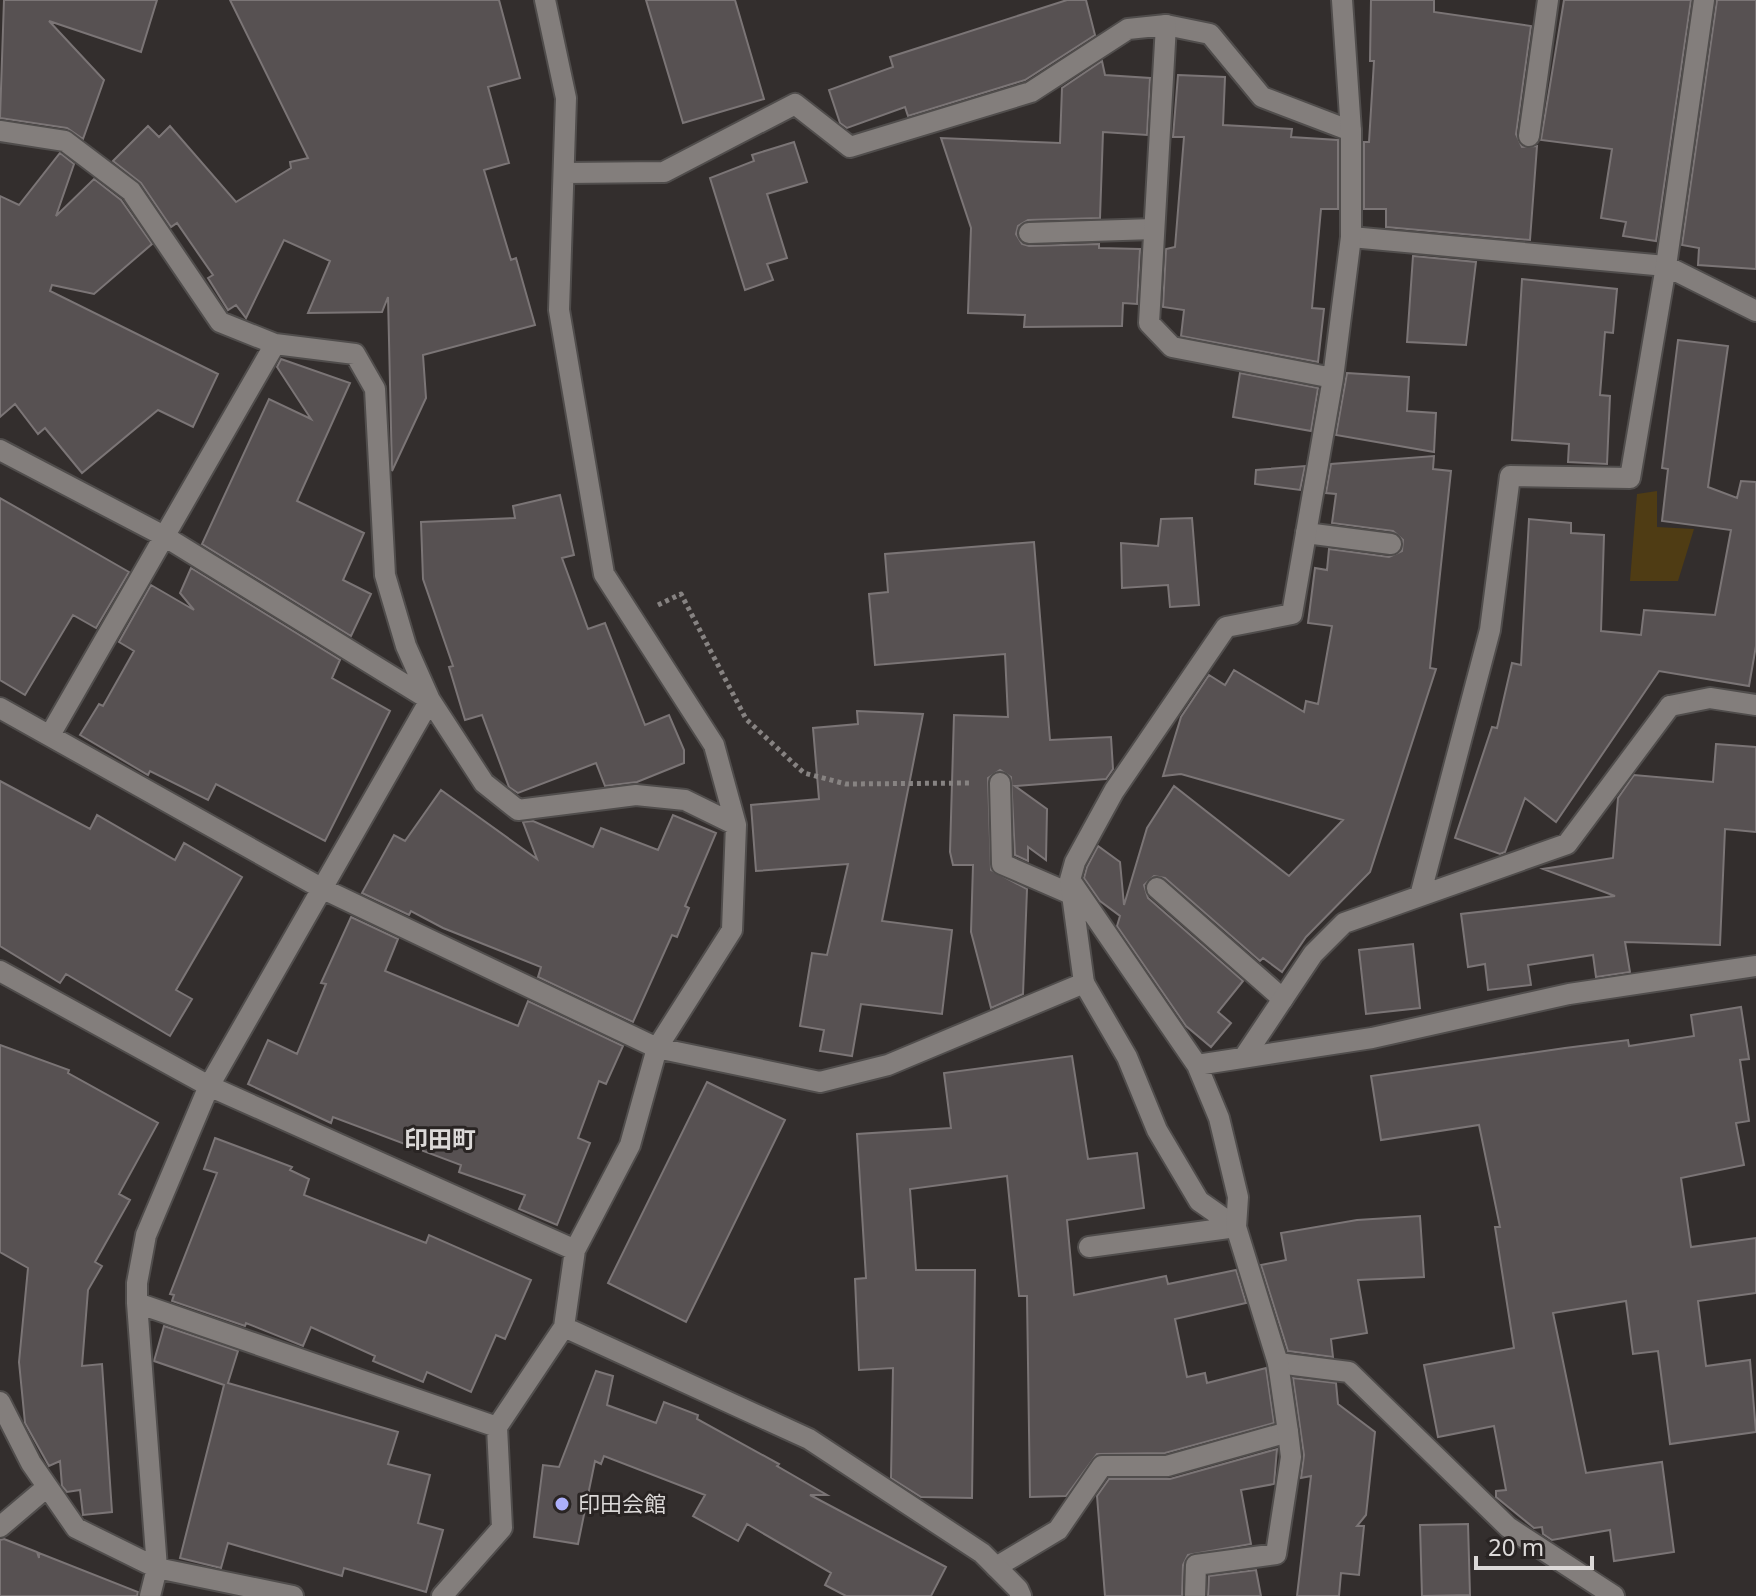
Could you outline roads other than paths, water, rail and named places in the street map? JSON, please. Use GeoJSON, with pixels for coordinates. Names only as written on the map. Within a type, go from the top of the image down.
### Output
{"type":"FeatureCollection","features":[{"type":"Feature","properties":{"kind":"street"},"geometry":{"type":"LineString","coordinates":[[442,1596],[502,1528],[497,1427],[564,1327],[575,1250],[630,1145],[657,1048],[732,930],[736,825],[714,745],[604,574],[559,310],[566,173],[566,98],[545,0]]}},
{"type":"Feature","properties":{"kind":"street"},"geometry":{"type":"LineString","coordinates":[[1236,1227],[1199,1201],[1157,1130],[1127,1057],[1084,983],[1070,887],[1075,862],[1114,791],[1226,627],[1292,614],[1333,378],[1351,237],[1351,131],[1342,0]]}},
{"type":"Feature","properties":{"kind":"street"},"geometry":{"type":"LineString","coordinates":[[1529,136],[1548,0]]}},
{"type":"Feature","properties":{"kind":"street"},"geometry":{"type":"LineString","coordinates":[[1420,896],[1490,630],[1510,476],[1630,478],[1666,266],[1704,0]]}},
{"type":"Feature","properties":{"kind":"street"},"geometry":{"type":"LineString","coordinates":[[566,173],[664,172],[795,104],[850,147],[1031,92],[1128,29],[1166,25],[1210,34],[1262,97],[1351,131]]}},
{"type":"Feature","properties":{"kind":"street"},"geometry":{"type":"LineString","coordinates":[[1166,25],[1149,323],[1172,347],[1333,378]]}},
{"type":"Feature","properties":{"kind":"street"},"geometry":{"type":"LineString","coordinates":[[0,131],[65,141],[131,191],[220,322],[275,344],[355,354],[375,389],[385,575],[406,646],[430,700],[484,783],[518,810],[636,795],[685,800],[736,825]]}},
{"type":"Feature","properties":{"kind":"street"},"geometry":{"type":"LineString","coordinates":[[1029,233],[1154,229]]}},
{"type":"Feature","properties":{"kind":"street"},"geometry":{"type":"LineString","coordinates":[[1351,237],[1666,266],[1756,311]]}},
{"type":"Feature","properties":{"kind":"street"},"geometry":{"type":"LineString","coordinates":[[50,735],[275,344]]}},
{"type":"Feature","properties":{"kind":"street"},"geometry":{"type":"LineString","coordinates":[[0,450],[164,536],[430,700]]}},
{"type":"Feature","properties":{"kind":"street"},"geometry":{"type":"LineString","coordinates":[[1306,533],[1391,544]]}},
{"type":"Feature","properties":{"kind":"street"},"geometry":{"type":"LineString","coordinates":[[1244,1057],[1313,954],[1344,923],[1567,844],[1670,706],[1710,698],[1756,705]]}},
{"type":"Feature","properties":{"kind":"street"},"geometry":{"type":"LineString","coordinates":[[150,1596],[157,1568],[137,1303],[137,1283],[146,1235],[209,1086],[430,700]]}},
{"type":"Feature","properties":{"kind":"street"},"geometry":{"type":"LineString","coordinates":[[0,708],[321,888],[657,1048],[820,1082],[888,1065],[1084,983]]}},
{"type":"Feature","properties":{"kind":"street"},"geometry":{"type":"LineString","coordinates":[[1000,783],[1002,864],[1070,887],[1197,1065],[1222,1131],[1238,1197],[1236,1227],[1278,1363],[1291,1457],[1276,1554],[1196,1565],[1195,1596]]}},
{"type":"Feature","properties":{"kind":"street"},"geometry":{"type":"LineString","coordinates":[[1157,888],[1283,999]]}},
{"type":"Feature","properties":{"kind":"street"},"geometry":{"type":"LineString","coordinates":[[1197,1065],[1372,1038],[1569,994],[1756,966]]}},
{"type":"Feature","properties":{"kind":"street"},"geometry":{"type":"LineString","coordinates":[[0,971],[209,1086],[575,1250]]}},
{"type":"Feature","properties":{"kind":"street"},"geometry":{"type":"LineString","coordinates":[[1089,1247],[1236,1227]]}},
{"type":"Feature","properties":{"kind":"street"},"geometry":{"type":"LineString","coordinates":[[137,1303],[497,1427]]}},
{"type":"Feature","properties":{"kind":"street"},"geometry":{"type":"LineString","coordinates":[[564,1327],[809,1439],[982,1553],[1018,1589],[1021,1596]]}},
{"type":"Feature","properties":{"kind":"street"},"geometry":{"type":"LineString","coordinates":[[1278,1363],[1349,1372],[1508,1527],[1614,1596]]}},
{"type":"Feature","properties":{"kind":"street"},"geometry":{"type":"LineString","coordinates":[[0,1402],[47,1487],[76,1528],[157,1568],[293,1596]]}},
{"type":"Feature","properties":{"kind":"street"},"geometry":{"type":"LineString","coordinates":[[996,1567],[1058,1530],[1102,1466],[1167,1466],[1288,1432]]}},
{"type":"Feature","properties":{"kind":"street"},"geometry":{"type":"LineString","coordinates":[[0,1527],[47,1487]]}},
{"type":"Feature","properties":{"kind":"place","name":"印田会館"},"geometry":{"type":"Point","coordinates":[562,1504]}},
{"type":"Feature","properties":{"kind":"district","name":"印田町"},"geometry":{"type":"Point","coordinates":[440,1140]}}]}
